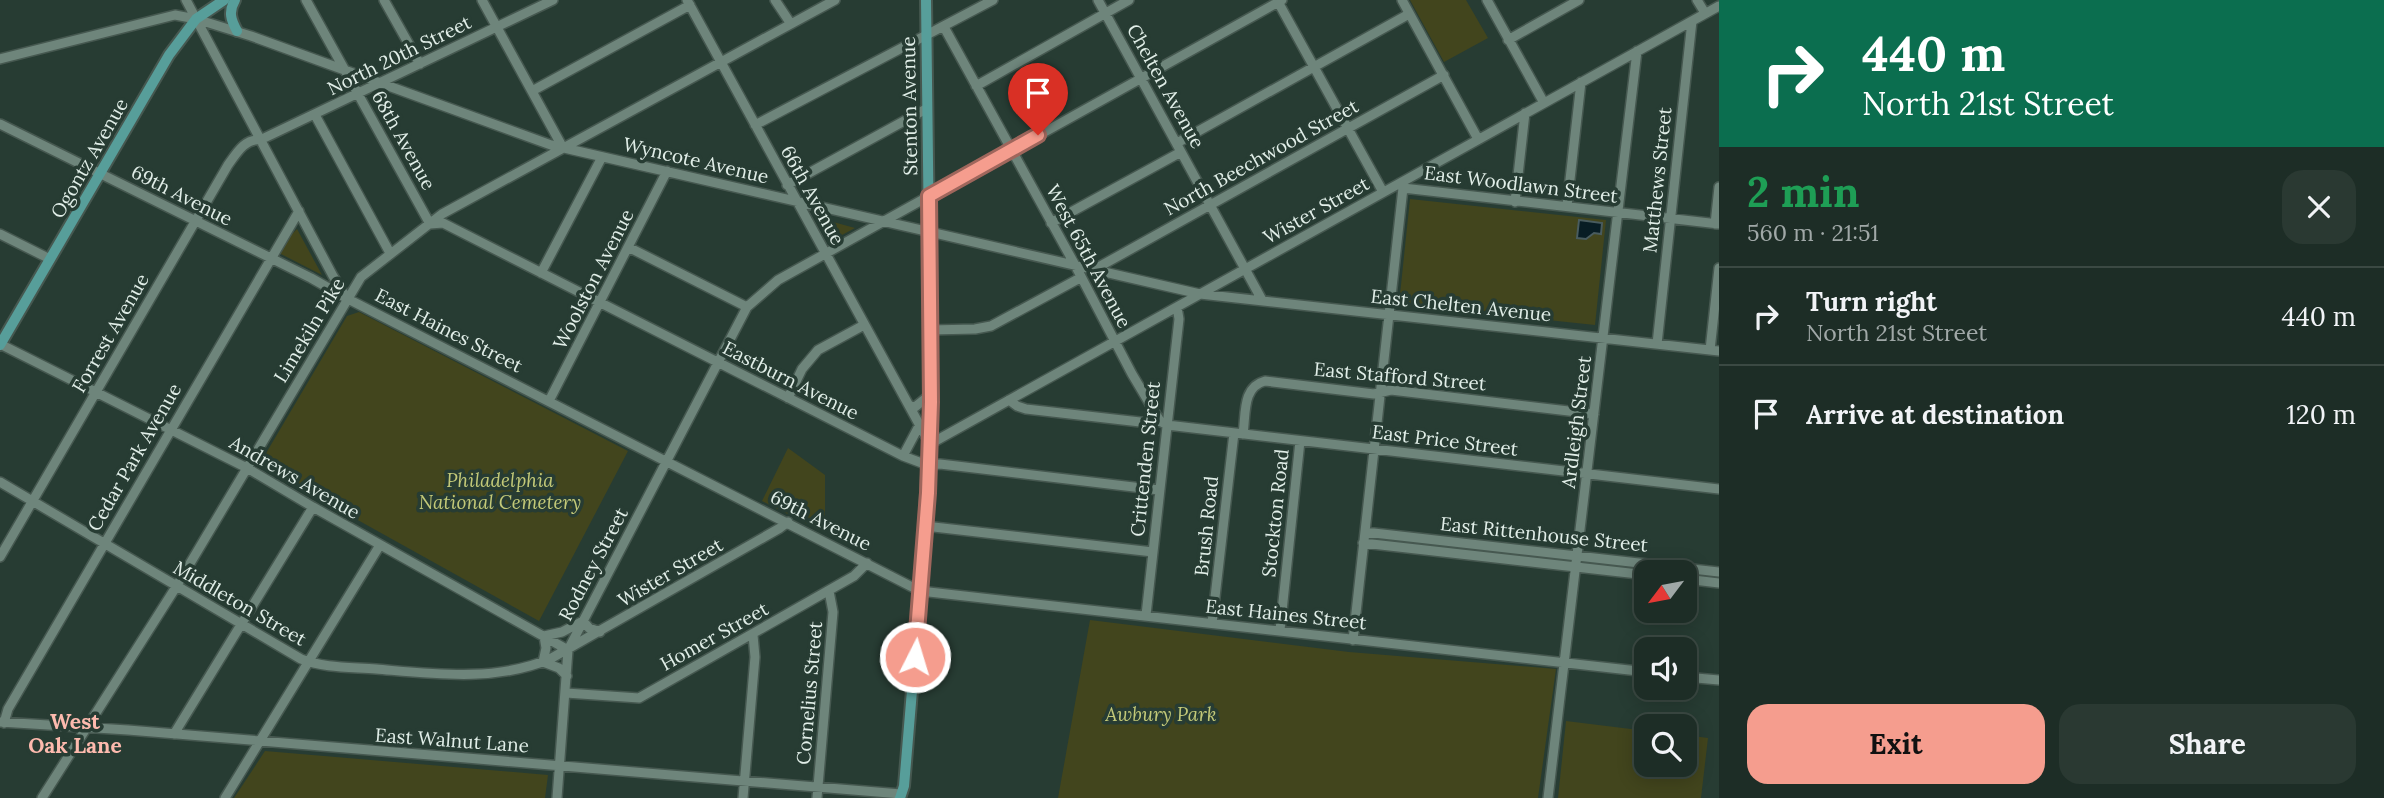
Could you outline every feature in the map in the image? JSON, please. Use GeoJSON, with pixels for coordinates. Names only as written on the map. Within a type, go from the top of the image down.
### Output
{"type":"FeatureCollection","features":[{"type":"Feature","properties":{"kind":"main road","name":"Ogontz Avenue"},"geometry":{"type":"LineString","coordinates":[[0,345],[169,55],[196,19],[224,0]]}},
{"type":"Feature","properties":{"kind":"main road"},"geometry":{"type":"LineString","coordinates":[[235,0],[230,14],[237,31]]}},
{"type":"Feature","properties":{"kind":"main road","name":"Stenton Avenue"},"geometry":{"type":"LineString","coordinates":[[901,796],[904,786],[930,444],[926,0]]}},
{"type":"Feature","properties":{"kind":"street","name":"East Haines Street"},"geometry":{"type":"LineString","coordinates":[[186,0],[348,299],[705,480]]}},
{"type":"Feature","properties":{"kind":"street","name":"68th Avenue"},"geometry":{"type":"LineString","coordinates":[[306,0],[430,224]]}},
{"type":"Feature","properties":{"kind":"street"},"geometry":{"type":"LineString","coordinates":[[384,0],[420,64]]}},
{"type":"Feature","properties":{"kind":"street"},"geometry":{"type":"LineString","coordinates":[[482,0],[563,148]]}},
{"type":"Feature","properties":{"kind":"street","name":"North 20th Street"},"geometry":{"type":"LineString","coordinates":[[260,140],[553,0]]}},
{"type":"Feature","properties":{"kind":"street"},"geometry":{"type":"LineString","coordinates":[[775,0],[791,24]]}},
{"type":"Feature","properties":{"kind":"street","name":"Limekiln Pike"},"geometry":{"type":"LineString","coordinates":[[42,798],[176,587],[361,277],[442,214],[835,0]]}},
{"type":"Feature","properties":{"kind":"street"},"geometry":{"type":"LineString","coordinates":[[755,125],[993,0]]}},
{"type":"Feature","properties":{"kind":"street","name":"Chelten Avenue"},"geometry":{"type":"LineString","coordinates":[[1098,0],[1262,300]]}},
{"type":"Feature","properties":{"kind":"street"},"geometry":{"type":"LineString","coordinates":[[976,86],[1129,0]]}},
{"type":"Feature","properties":{"kind":"street"},"geometry":{"type":"LineString","coordinates":[[1402,0],[1478,139]]}},
{"type":"Feature","properties":{"kind":"street"},"geometry":{"type":"LineString","coordinates":[[1487,0],[1544,103]]}},
{"type":"Feature","properties":{"kind":"street"},"geometry":{"type":"LineString","coordinates":[[1508,40],[1579,0]]}},
{"type":"Feature","properties":{"kind":"street"},"geometry":{"type":"LineString","coordinates":[[1698,0],[1705,13]]}},
{"type":"Feature","properties":{"kind":"street"},"geometry":{"type":"LineString","coordinates":[[1279,1],[1383,192]]}},
{"type":"Feature","properties":{"kind":"street","name":"Rodney Street"},"geometry":{"type":"LineString","coordinates":[[557,798],[568,650],[747,307],[778,280],[1279,1]]}},
{"type":"Feature","properties":{"kind":"street"},"geometry":{"type":"LineString","coordinates":[[532,91],[688,3]]}},
{"type":"Feature","properties":{"kind":"street","name":"66th Avenue"},"geometry":{"type":"LineString","coordinates":[[688,3],[930,444]]}},
{"type":"Feature","properties":{"kind":"street","name":"Wister Street"},"geometry":{"type":"LineString","coordinates":[[930,444],[1383,192],[1401,186],[1478,139],[1719,6]]}},
{"type":"Feature","properties":{"kind":"street"},"geometry":{"type":"LineString","coordinates":[[1051,223],[1314,66],[1409,14]]}},
{"type":"Feature","properties":{"kind":"street","name":"Wyncote Avenue"},"geometry":{"type":"LineString","coordinates":[[0,59],[175,15],[196,19],[237,31],[563,148],[1200,294]]}},
{"type":"Feature","properties":{"kind":"street","name":"Matthews Street"},"geometry":{"type":"LineString","coordinates":[[1657,344],[1692,21]]}},
{"type":"Feature","properties":{"kind":"street","name":"West 65th Avenue"},"geometry":{"type":"LineString","coordinates":[[944,27],[1115,342],[1163,423]]}},
{"type":"Feature","properties":{"kind":"street","name":"Ardleigh Street"},"geometry":{"type":"LineString","coordinates":[[1548,798],[1637,51]]}},
{"type":"Feature","properties":{"kind":"street","name":"North Beechwood Street"},"geometry":{"type":"LineString","coordinates":[[1095,270],[1444,75]]}},
{"type":"Feature","properties":{"kind":"street"},"geometry":{"type":"LineString","coordinates":[[1567,206],[1581,82]]}},
{"type":"Feature","properties":{"kind":"street"},"geometry":{"type":"LineString","coordinates":[[787,185],[926,109]]}},
{"type":"Feature","properties":{"kind":"street"},"geometry":{"type":"LineString","coordinates":[[1515,202],[1525,113]]}},
{"type":"Feature","properties":{"kind":"street"},"geometry":{"type":"LineString","coordinates":[[315,115],[390,253]]}},
{"type":"Feature","properties":{"kind":"street","name":"69th Avenue"},"geometry":{"type":"LineString","coordinates":[[0,124],[348,299]]}},
{"type":"Feature","properties":{"kind":"street","name":"Forrest Avenue"},"geometry":{"type":"LineString","coordinates":[[0,557],[237,153],[253,139],[260,140]]}},
{"type":"Feature","properties":{"kind":"street"},"geometry":{"type":"LineString","coordinates":[[541,274],[602,157]]}},
{"type":"Feature","properties":{"kind":"street","name":"Woolston Avenue"},"geometry":{"type":"LineString","coordinates":[[549,401],[667,172]]}},
{"type":"Feature","properties":{"kind":"street"},"geometry":{"type":"LineString","coordinates":[[1353,640],[1401,186]]}},
{"type":"Feature","properties":{"kind":"street","name":"East Woodlawn Street"},"geometry":{"type":"LineString","coordinates":[[1401,186],[1515,202],[1717,224]]}},
{"type":"Feature","properties":{"kind":"street"},"geometry":{"type":"LineString","coordinates":[[1717,224],[1719,187]]}},
{"type":"Feature","properties":{"kind":"street","name":"Cedar Park Avenue"},"geometry":{"type":"LineString","coordinates":[[2,723],[299,211]]}},
{"type":"Feature","properties":{"kind":"street","name":"Eastburn Avenue"},"geometry":{"type":"LineString","coordinates":[[430,224],[443,223],[927,466],[940,464],[1159,491]]}},
{"type":"Feature","properties":{"kind":"street"},"geometry":{"type":"LineString","coordinates":[[0,234],[50,259]]}},
{"type":"Feature","properties":{"kind":"street"},"geometry":{"type":"LineString","coordinates":[[628,247],[747,307]]}},
{"type":"Feature","properties":{"kind":"street"},"geometry":{"type":"LineString","coordinates":[[1715,350],[1719,268]]}},
{"type":"Feature","properties":{"kind":"street"},"geometry":{"type":"LineString","coordinates":[[930,330],[991,326],[1080,278]]}},
{"type":"Feature","properties":{"kind":"street","name":"East Chelten Avenue"},"geometry":{"type":"LineString","coordinates":[[1200,294],[1715,350]]}},
{"type":"Feature","properties":{"kind":"street","name":"Crittenden Street"},"geometry":{"type":"LineString","coordinates":[[1146,615],[1163,423],[1179,320],[1177,307]]}},
{"type":"Feature","properties":{"kind":"street"},"geometry":{"type":"LineString","coordinates":[[788,398],[802,369],[818,350],[864,325]]}},
{"type":"Feature","properties":{"kind":"street","name":"Andrews Avenue"},"geometry":{"type":"LineString","coordinates":[[0,345],[247,468],[313,508],[568,650]]}},
{"type":"Feature","properties":{"kind":"street","name":"East Stafford Street"},"geometry":{"type":"LineString","coordinates":[[1238,433],[1248,394],[1257,383],[1265,381],[1374,394],[1391,390],[1594,414]]}},
{"type":"Feature","properties":{"kind":"street"},"geometry":{"type":"LineString","coordinates":[[909,406],[915,407],[931,394]]}},
{"type":"Feature","properties":{"kind":"street","name":"East Price Street"},"geometry":{"type":"LineString","coordinates":[[1009,400],[1017,407],[1027,409],[1719,489]]}},
{"type":"Feature","properties":{"kind":"street"},"geometry":{"type":"LineString","coordinates":[[903,456],[919,424]]}},
{"type":"Feature","properties":{"kind":"street","name":"Brush Road"},"geometry":{"type":"LineString","coordinates":[[1212,624],[1238,433]]}},
{"type":"Feature","properties":{"kind":"street","name":"Stockton Road"},"geometry":{"type":"LineString","coordinates":[[1280,630],[1300,441]]}},
{"type":"Feature","properties":{"kind":"street","name":"69th Avenue"},"geometry":{"type":"LineString","coordinates":[[705,480],[920,590]]}},
{"type":"Feature","properties":{"kind":"street","name":"Middleton Street"},"geometry":{"type":"LineString","coordinates":[[0,482],[176,587],[310,662],[470,676],[514,671],[543,662],[568,650]]}},
{"type":"Feature","properties":{"kind":"street"},"geometry":{"type":"LineString","coordinates":[[174,734],[313,508]]}},
{"type":"Feature","properties":{"kind":"street","name":"Wister Street"},"geometry":{"type":"LineString","coordinates":[[568,650],[788,522]]}},
{"type":"Feature","properties":{"kind":"street"},"geometry":{"type":"LineString","coordinates":[[925,526],[1153,552]]}},
{"type":"Feature","properties":{"kind":"street","name":"East Rittenhouse Street"},"geometry":{"type":"LineString","coordinates":[[1365,532],[1719,572]]}},
{"type":"Feature","properties":{"kind":"street","name":"East Rittenhouse Street"},"geometry":{"type":"LineString","coordinates":[[1363,543],[1634,574]]}},
{"type":"Feature","properties":{"kind":"street"},"geometry":{"type":"LineString","coordinates":[[225,798],[380,545]]}},
{"type":"Feature","properties":{"kind":"street","name":"Homer Street"},"geometry":{"type":"LineString","coordinates":[[566,693],[639,698],[829,591],[853,576],[867,563]]}},
{"type":"Feature","properties":{"kind":"street"},"geometry":{"type":"LineString","coordinates":[[1698,581],[1719,583]]}},
{"type":"Feature","properties":{"kind":"street","name":"East Haines Street"},"geometry":{"type":"LineString","coordinates":[[920,590],[1634,671]]}},
{"type":"Feature","properties":{"kind":"street","name":"Cornelius Street"},"geometry":{"type":"LineString","coordinates":[[817,798],[833,612],[829,591]]}},
{"type":"Feature","properties":{"kind":"street"},"geometry":{"type":"LineString","coordinates":[[567,676],[559,668],[543,662],[546,653],[544,636],[562,632],[583,621],[589,628],[600,632]]}},
{"type":"Feature","properties":{"kind":"street"},"geometry":{"type":"LineString","coordinates":[[743,798],[755,657],[753,635]]}},
{"type":"Feature","properties":{"kind":"street"},"geometry":{"type":"LineString","coordinates":[[1697,678],[1719,680]]}},
{"type":"Feature","properties":{"kind":"street","name":"East Walnut Lane"},"geometry":{"type":"LineString","coordinates":[[2,723],[174,734],[901,796]]}},
{"type":"Feature","properties":{"kind":"green space"},"geometry":{"type":"Polygon","coordinates":[[[1410,0],[1466,0],[1488,38],[1444,62],[1410,0]]]}},
{"type":"Feature","properties":{"kind":"green space"},"geometry":{"type":"Polygon","coordinates":[[[1410,199],[1606,220],[1595,325],[1399,304],[1410,199]]]}},
{"type":"Feature","properties":{"kind":"green space"},"geometry":{"type":"Polygon","coordinates":[[[815,217],[855,228],[829,242],[815,217]]]}},
{"type":"Feature","properties":{"kind":"green space"},"geometry":{"type":"Polygon","coordinates":[[[297,229],[322,275],[279,253],[285,241],[297,229]]]}},
{"type":"Feature","properties":{"kind":"green space","name":"Philadelphia National Cemetery"},"geometry":{"type":"Polygon","coordinates":[[[359,312],[628,451],[539,621],[259,465],[347,316],[359,312]]]}},
{"type":"Feature","properties":{"kind":"green space"},"geometry":{"type":"Polygon","coordinates":[[[788,448],[825,475],[825,533],[762,501],[788,448]]]}},
{"type":"Feature","properties":{"kind":"green space","name":"Awbury Park"},"geometry":{"type":"Polygon","coordinates":[[[1090,620],[1349,652],[1556,669],[1538,798],[1058,798],[1090,620]]]}},
{"type":"Feature","properties":{"kind":"green space"},"geometry":{"type":"Polygon","coordinates":[[[1566,721],[1634,729],[1634,777],[1697,777],[1697,737],[1708,738],[1701,798],[1558,798],[1566,721]]]}},
{"type":"Feature","properties":{"kind":"green space"},"geometry":{"type":"Polygon","coordinates":[[[265,751],[548,775],[545,798],[234,798],[265,751]]]}},
{"type":"Feature","properties":{"kind":"water"},"geometry":{"type":"Polygon","coordinates":[[[1579,220],[1602,223],[1601,234],[1594,233],[1586,239],[1577,238],[1579,220]]]}},
{"type":"Feature","properties":{"kind":"district","name":"West Oak Lane"},"geometry":{"type":"Point","coordinates":[75,734]}},
{"type":"Feature","properties":{"kind":"route"},"geometry":{"type":"LineString","coordinates":[[915,657],[930,444],[929,196],[1038,135]]}}]}
